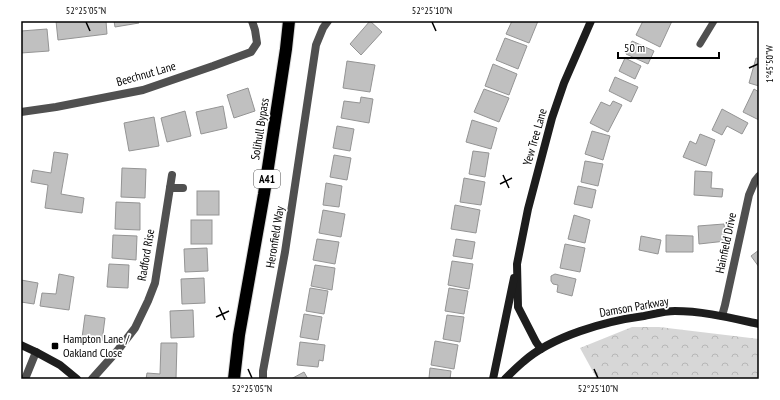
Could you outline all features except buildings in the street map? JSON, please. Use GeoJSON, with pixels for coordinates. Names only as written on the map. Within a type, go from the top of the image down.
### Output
{"type":"FeatureCollection","features":[{"type":"Feature","properties":{"kind":"highway","name":"Solihull Bypass"},"geometry":{"type":"LineString","coordinates":[[234,379],[239,335],[264,194],[289,21]]}},
{"type":"Feature","properties":{"kind":"highway","name":"Solihull Bypass"},"geometry":{"type":"LineString","coordinates":[[226,379],[239,335]]}},
{"type":"Feature","properties":{"kind":"street","name":"Beechnut Lane"},"geometry":{"type":"LineString","coordinates":[[21,112],[56,107],[143,90],[251,52],[257,43],[252,21]]}},
{"type":"Feature","properties":{"kind":"street","name":"Yew Tree Lane"},"geometry":{"type":"LineString","coordinates":[[493,379],[528,209],[552,118],[564,83],[591,21]]}},
{"type":"Feature","properties":{"kind":"street","name":"Heronfield Way"},"geometry":{"type":"LineString","coordinates":[[263,379],[263,371],[285,252],[316,45],[325,24]]}},
{"type":"Feature","properties":{"kind":"street","name":"Radford Rise"},"geometry":{"type":"LineString","coordinates":[[92,379],[135,328],[148,301],[155,282],[172,175]]}},
{"type":"Feature","properties":{"kind":"street","name":"Hainfield Drive"},"geometry":{"type":"LineString","coordinates":[[722,316],[749,195],[755,181],[759,176]]}},
{"type":"Feature","properties":{"kind":"street"},"geometry":{"type":"LineString","coordinates":[[170,188],[182,188]]}},
{"type":"Feature","properties":{"kind":"street","name":"Yew Tree Lane"},"geometry":{"type":"LineString","coordinates":[[517,264],[518,307],[541,349]]}},
{"type":"Feature","properties":{"kind":"street","name":"Damson Parkway"},"geometry":{"type":"LineString","coordinates":[[541,349],[589,328],[624,318],[674,311],[722,316],[759,324]]}},
{"type":"Feature","properties":{"kind":"street"},"geometry":{"type":"LineString","coordinates":[[21,345],[60,365],[77,379]]}},
{"type":"Feature","properties":{"kind":"street"},"geometry":{"type":"LineString","coordinates":[[505,379],[523,361],[541,349]]}},
{"type":"Feature","properties":{"kind":"street"},"geometry":{"type":"LineString","coordinates":[[25,379],[36,352]]}},
{"type":"Feature","properties":{"kind":"lane"},"geometry":{"type":"LineString","coordinates":[[700,44],[714,21]]}},
{"type":"Feature","properties":{"kind":"green space"},"geometry":{"type":"Polygon","coordinates":[[[632,327],[659,327],[759,339],[759,379],[597,379],[580,348],[632,327]]]}},
{"type":"Feature","properties":{"kind":"place","name":"Hampton Lane / Oakland Close"},"geometry":{"type":"Point","coordinates":[55,346]}}]}
